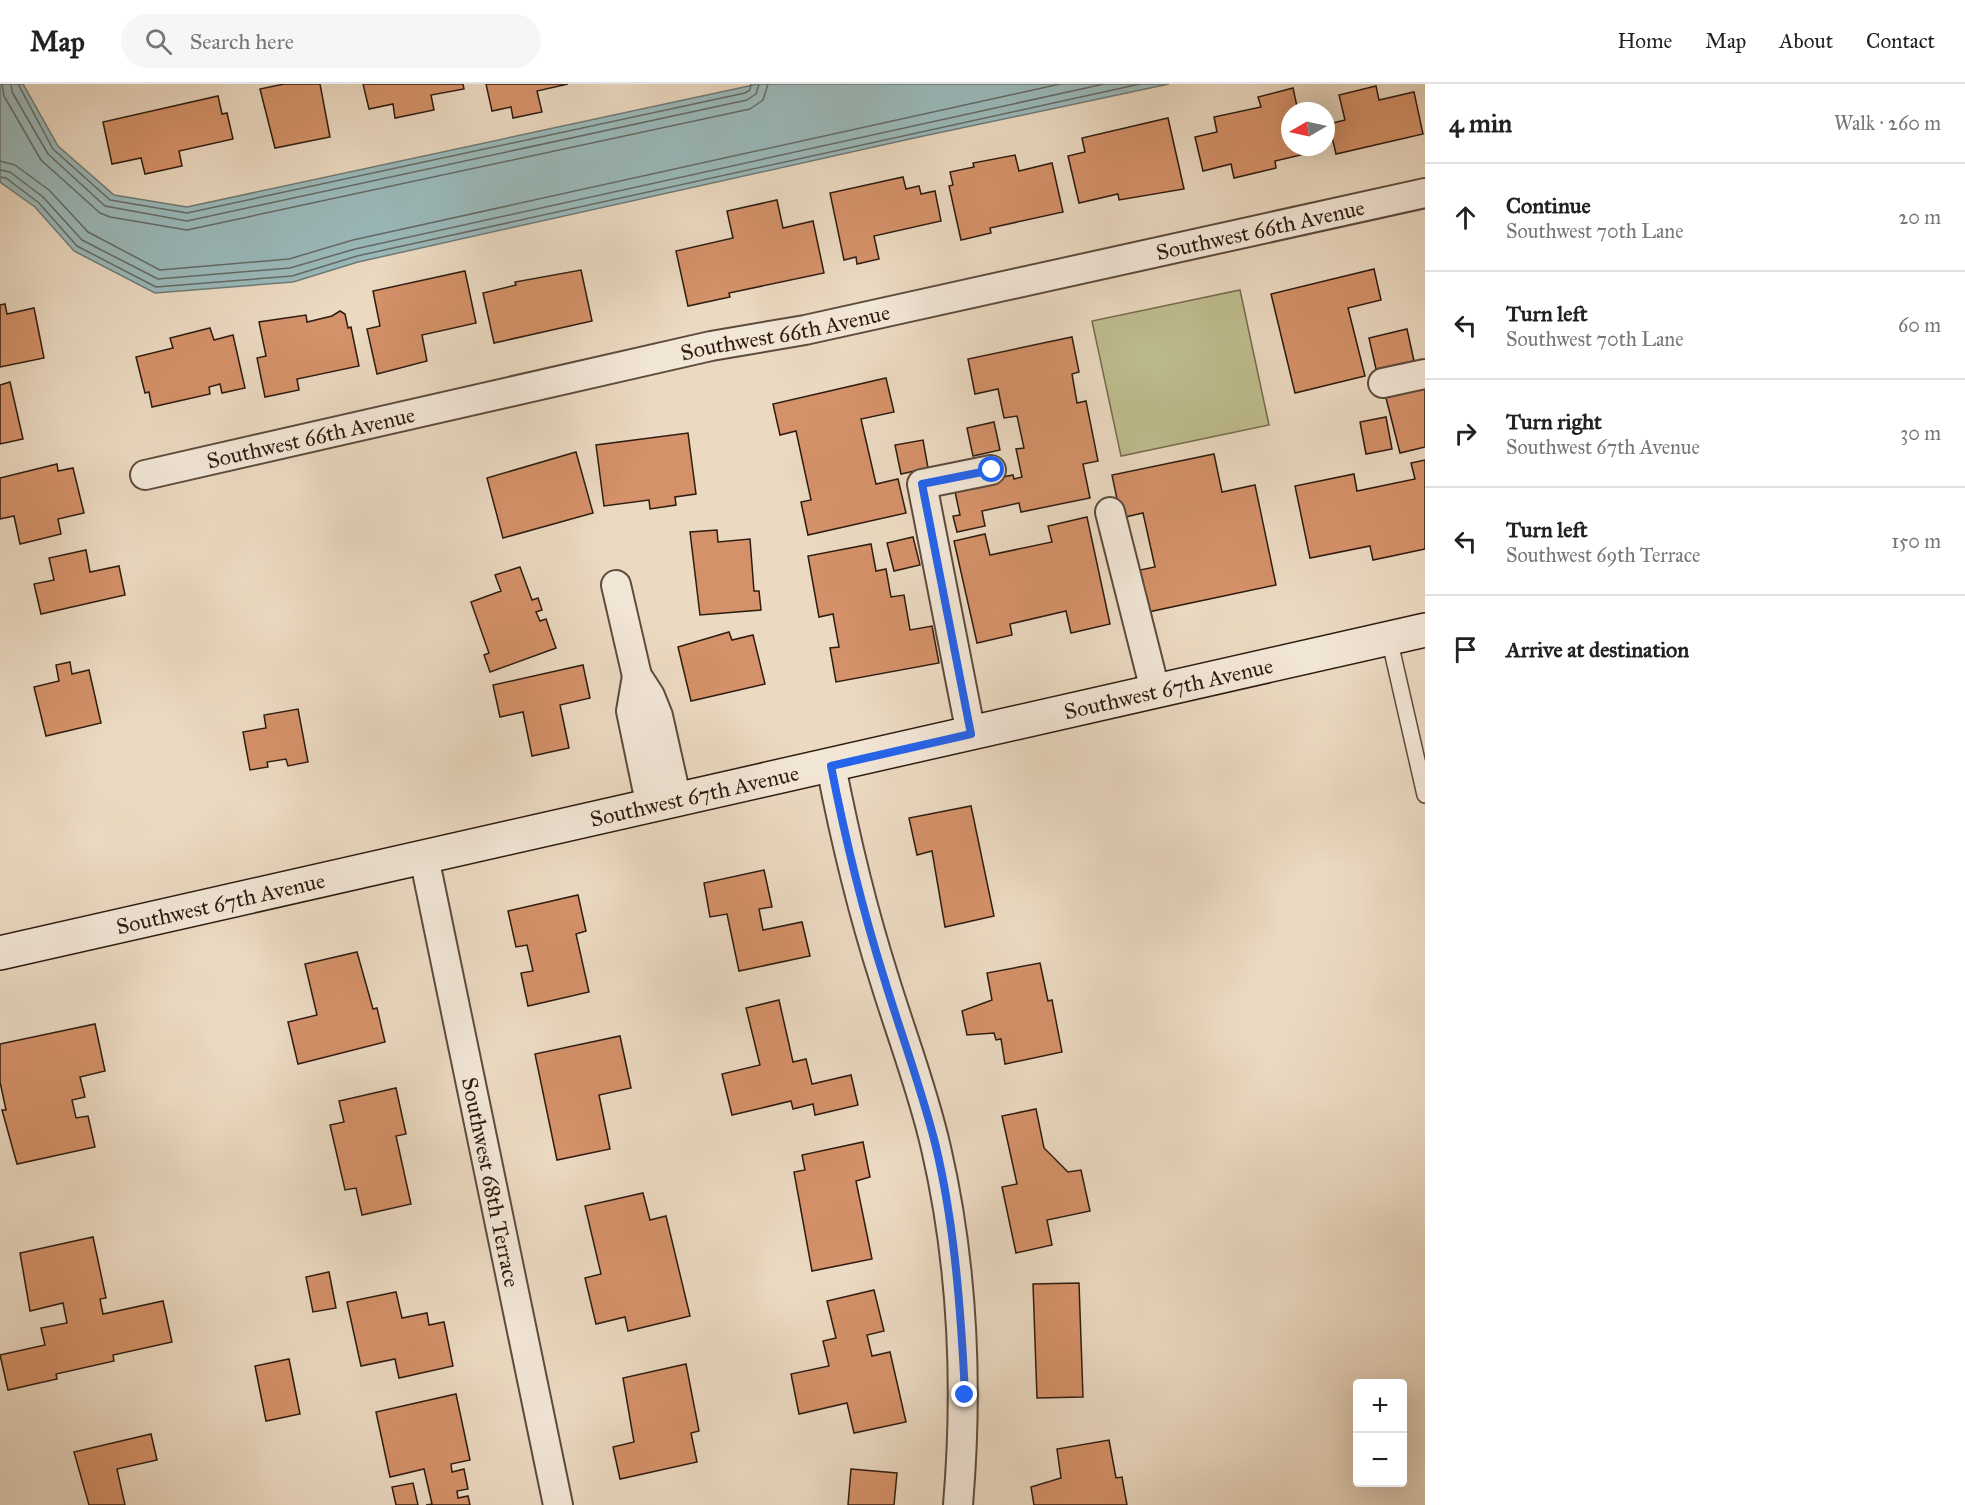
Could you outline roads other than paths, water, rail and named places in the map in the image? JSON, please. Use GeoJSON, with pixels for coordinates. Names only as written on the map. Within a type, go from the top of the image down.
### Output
{"type":"FeatureCollection","features":[{"type":"Feature","properties":{"kind":"main road","name":"Southwest 67th Avenue"},"geometry":{"type":"LineString","coordinates":[[0,953],[1425,630]]}},
{"type":"Feature","properties":{"kind":"street","name":"Southwest 66th Avenue"},"geometry":{"type":"LineString","coordinates":[[145,475],[711,346],[805,330],[1425,193]]}},
{"type":"Feature","properties":{"kind":"street"},"geometry":{"type":"LineString","coordinates":[[1383,382],[1425,374]]}},
{"type":"Feature","properties":{"kind":"street"},"geometry":{"type":"LineString","coordinates":[[971,734],[922,484],[992,470]]}},
{"type":"Feature","properties":{"kind":"street"},"geometry":{"type":"LineString","coordinates":[[1110,512],[1155,690]]}},
{"type":"Feature","properties":{"kind":"street"},"geometry":{"type":"LineString","coordinates":[[616,585],[637,676],[631,699],[632,721],[664,804]]}},
{"type":"Feature","properties":{"kind":"street"},"geometry":{"type":"LineString","coordinates":[[831,766],[842,823],[872,939],[924,1106],[941,1169],[962,1345],[964,1435],[958,1505]]}},
{"type":"Feature","properties":{"kind":"street","name":"Southwest 68th Terrace"},"geometry":{"type":"LineString","coordinates":[[424,857],[558,1505]]}},
{"type":"Feature","properties":{"kind":"lane"},"geometry":{"type":"LineString","coordinates":[[1389,638],[1425,795]]}},
{"type":"Feature","properties":{"kind":"water"},"geometry":{"type":"Polygon","coordinates":[[[0,84],[23,84],[58,146],[114,195],[187,207],[758,84],[1169,84],[914,138],[358,262],[293,282],[155,293],[74,251],[35,207],[0,182],[0,84]]]}}]}
